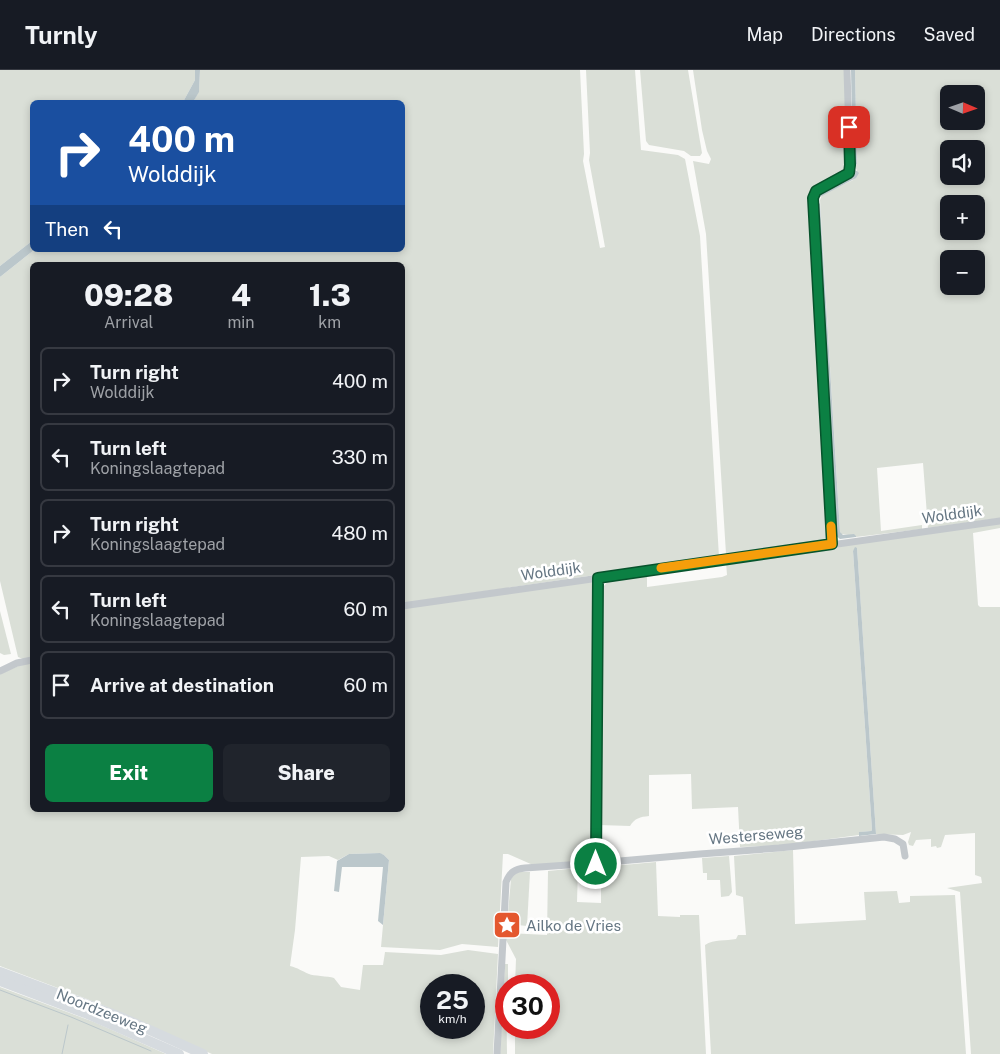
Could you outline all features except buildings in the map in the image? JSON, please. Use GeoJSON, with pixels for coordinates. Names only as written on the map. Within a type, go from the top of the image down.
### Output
{"type":"FeatureCollection","features":[{"type":"Feature","properties":{"kind":"highway","name":"Noordzeeweg"},"geometry":{"type":"LineString","coordinates":[[0,972],[123,1018],[203,1054]]}},
{"type":"Feature","properties":{"kind":"highway","name":"Noordzeeweg"},"geometry":{"type":"LineString","coordinates":[[0,981],[85,1012],[179,1054]]}},
{"type":"Feature","properties":{"kind":"street"},"geometry":{"type":"LineString","coordinates":[[832,544],[813,198],[816,191],[846,175],[850,170],[847,70]]}},
{"type":"Feature","properties":{"kind":"street","name":"Wolddijk"},"geometry":{"type":"LineString","coordinates":[[405,606],[1000,521]]}},
{"type":"Feature","properties":{"kind":"street"},"geometry":{"type":"LineString","coordinates":[[596,864],[598,578]]}},
{"type":"Feature","properties":{"kind":"street"},"geometry":{"type":"LineString","coordinates":[[0,671],[17,663],[30,660]]}},
{"type":"Feature","properties":{"kind":"street","name":"Westerseweg"},"geometry":{"type":"LineString","coordinates":[[497,1054],[508,878],[512,872],[520,868],[596,864],[884,837],[895,839],[903,844],[905,856]]}},
{"type":"Feature","properties":{"kind":"shaded area"},"geometry":{"type":"Polygon","coordinates":[[[0,70],[195,70],[195,80],[184,100],[30,100],[30,243],[0,266],[0,70]]]}},
{"type":"Feature","properties":{"kind":"shaded area"},"geometry":{"type":"Polygon","coordinates":[[[195,70],[200,70],[199,92],[194,100],[184,100],[195,80],[195,70]]]}},
{"type":"Feature","properties":{"kind":"shaded area"},"geometry":{"type":"Polygon","coordinates":[[[200,70],[580,70],[583,161],[600,248],[605,247],[589,160],[586,70],[635,70],[641,150],[678,155],[685,159],[700,236],[719,557],[405,603],[405,262],[30,262],[30,657],[23,659],[18,657],[0,581],[0,277],[31,252],[405,252],[405,100],[194,100],[199,91],[200,70]]]}},
{"type":"Feature","properties":{"kind":"shaded area"},"geometry":{"type":"Polygon","coordinates":[[[640,70],[688,70],[702,153],[700,156],[691,156],[684,151],[649,145],[646,141],[640,70]]]}},
{"type":"Feature","properties":{"kind":"shaded area"},"geometry":{"type":"Polygon","coordinates":[[[693,70],[846,70],[847,172],[823,182],[814,190],[810,201],[830,542],[728,556],[726,554],[706,234],[693,161],[709,164],[711,159],[702,130],[693,70]]]}},
{"type":"Feature","properties":{"kind":"shaded area"},"geometry":{"type":"Polygon","coordinates":[[[851,70],[855,70],[857,164],[855,166],[853,164],[851,70]]]}},
{"type":"Feature","properties":{"kind":"shaded area"},"geometry":{"type":"Polygon","coordinates":[[[855,70],[1000,70],[1000,518],[928,528],[923,463],[877,468],[881,531],[922,525],[922,529],[856,537],[841,534],[840,532],[820,200],[822,195],[853,180],[857,171],[855,166],[857,164],[855,70]]]}},
{"type":"Feature","properties":{"kind":"shaded area"},"geometry":{"type":"Polygon","coordinates":[[[854,170],[859,173],[856,178],[820,197],[816,197],[825,189],[847,179],[854,170]]]}},
{"type":"Feature","properties":{"kind":"shaded area"},"geometry":{"type":"Polygon","coordinates":[[[816,203],[820,204],[840,532],[843,535],[854,534],[856,536],[840,539],[835,535],[816,203]]]}},
{"type":"Feature","properties":{"kind":"shaded area"},"geometry":{"type":"Polygon","coordinates":[[[30,243],[31,252],[0,277],[0,266],[30,243]]]}},
{"type":"Feature","properties":{"kind":"shaded area"},"geometry":{"type":"Polygon","coordinates":[[[1000,523],[1000,528],[973,533],[978,605],[980,607],[1000,607],[1000,1054],[971,1054],[960,892],[947,888],[982,883],[981,877],[975,875],[975,833],[945,835],[941,847],[937,848],[936,846],[931,847],[931,839],[916,840],[913,846],[909,845],[911,832],[903,835],[876,834],[857,548],[853,551],[872,830],[860,832],[859,835],[785,845],[740,847],[738,807],[692,809],[691,774],[649,775],[649,816],[638,818],[630,826],[599,825],[603,594],[604,586],[609,580],[647,573],[647,587],[722,577],[727,575],[726,562],[1000,523]]]}},
{"type":"Feature","properties":{"kind":"shaded area"},"geometry":{"type":"Polygon","coordinates":[[[855,547],[857,548],[876,834],[859,836],[859,832],[872,830],[853,551],[855,547]]]}},
{"type":"Feature","properties":{"kind":"shaded area"},"geometry":{"type":"Polygon","coordinates":[[[590,581],[594,584],[596,587],[594,794],[590,861],[533,865],[508,854],[503,854],[498,947],[462,944],[440,950],[381,947],[389,860],[379,853],[349,854],[338,860],[329,856],[301,857],[290,966],[311,975],[334,978],[341,987],[360,990],[363,965],[383,965],[385,952],[441,955],[468,950],[498,954],[497,974],[495,974],[493,1054],[212,1054],[100,1004],[0,966],[0,674],[30,662],[30,812],[405,812],[405,607],[590,581]]]}},
{"type":"Feature","properties":{"kind":"shaded area"},"geometry":{"type":"Polygon","coordinates":[[[0,611],[11,654],[4,655],[0,653],[0,611]]]}},
{"type":"Feature","properties":{"kind":"shaded area"},"geometry":{"type":"Polygon","coordinates":[[[793,850],[795,924],[866,920],[864,892],[897,891],[899,903],[910,902],[910,896],[955,895],[966,1054],[711,1054],[705,945],[716,941],[736,939],[738,935],[746,935],[743,897],[736,895],[734,856],[793,850]]]}},
{"type":"Feature","properties":{"kind":"shaded area"},"geometry":{"type":"Polygon","coordinates":[[[380,853],[389,860],[383,925],[378,921],[383,867],[342,867],[339,892],[334,891],[337,861],[349,854],[380,853]]]}},
{"type":"Feature","properties":{"kind":"shaded area"},"geometry":{"type":"Polygon","coordinates":[[[729,856],[732,892],[729,896],[721,897],[720,880],[707,880],[707,873],[703,873],[702,858],[729,856]]]}},
{"type":"Feature","properties":{"kind":"shaded area"},"geometry":{"type":"Polygon","coordinates":[[[656,862],[658,916],[680,917],[680,915],[699,915],[706,1054],[515,1054],[515,1039],[560,1039],[560,974],[515,974],[516,959],[506,940],[506,933],[547,935],[548,871],[578,868],[577,902],[601,903],[601,867],[656,862]]]}},
{"type":"Feature","properties":{"kind":"shaded area"},"geometry":{"type":"Polygon","coordinates":[[[519,872],[530,872],[527,926],[507,924],[511,879],[513,875],[519,872]]]}},
{"type":"Feature","properties":{"kind":"shaded area"},"geometry":{"type":"Polygon","coordinates":[[[505,964],[508,964],[508,974],[504,974],[505,964]]]}},
{"type":"Feature","properties":{"kind":"shaded area"},"geometry":{"type":"Polygon","coordinates":[[[0,987],[94,1022],[166,1054],[0,1054],[0,987]]]}},
{"type":"Feature","properties":{"kind":"shaded area"},"geometry":{"type":"Polygon","coordinates":[[[501,1039],[507,1039],[507,1054],[500,1054],[501,1039]]]}},
{"type":"Feature","properties":{"kind":"waterway"},"geometry":{"type":"LineString","coordinates":[[0,990],[71,1017],[151,1051]]}},
{"type":"Feature","properties":{"kind":"waterway"},"geometry":{"type":"LineString","coordinates":[[62,1054],[68,1025]]}},
{"type":"Feature","properties":{"kind":"slow traffic"},"geometry":{"type":"LineString","coordinates":[[661,568],[832,544],[831,526]]}},
{"type":"Feature","properties":{"kind":"place","name":"Ailko de Vries"},"geometry":{"type":"Point","coordinates":[507,925]}},
{"type":"Feature","properties":{"kind":"route"},"geometry":{"type":"LineString","coordinates":[[596,864],[598,578],[832,544],[813,198],[816,191],[820,188],[849,173],[849,127]]}}]}
